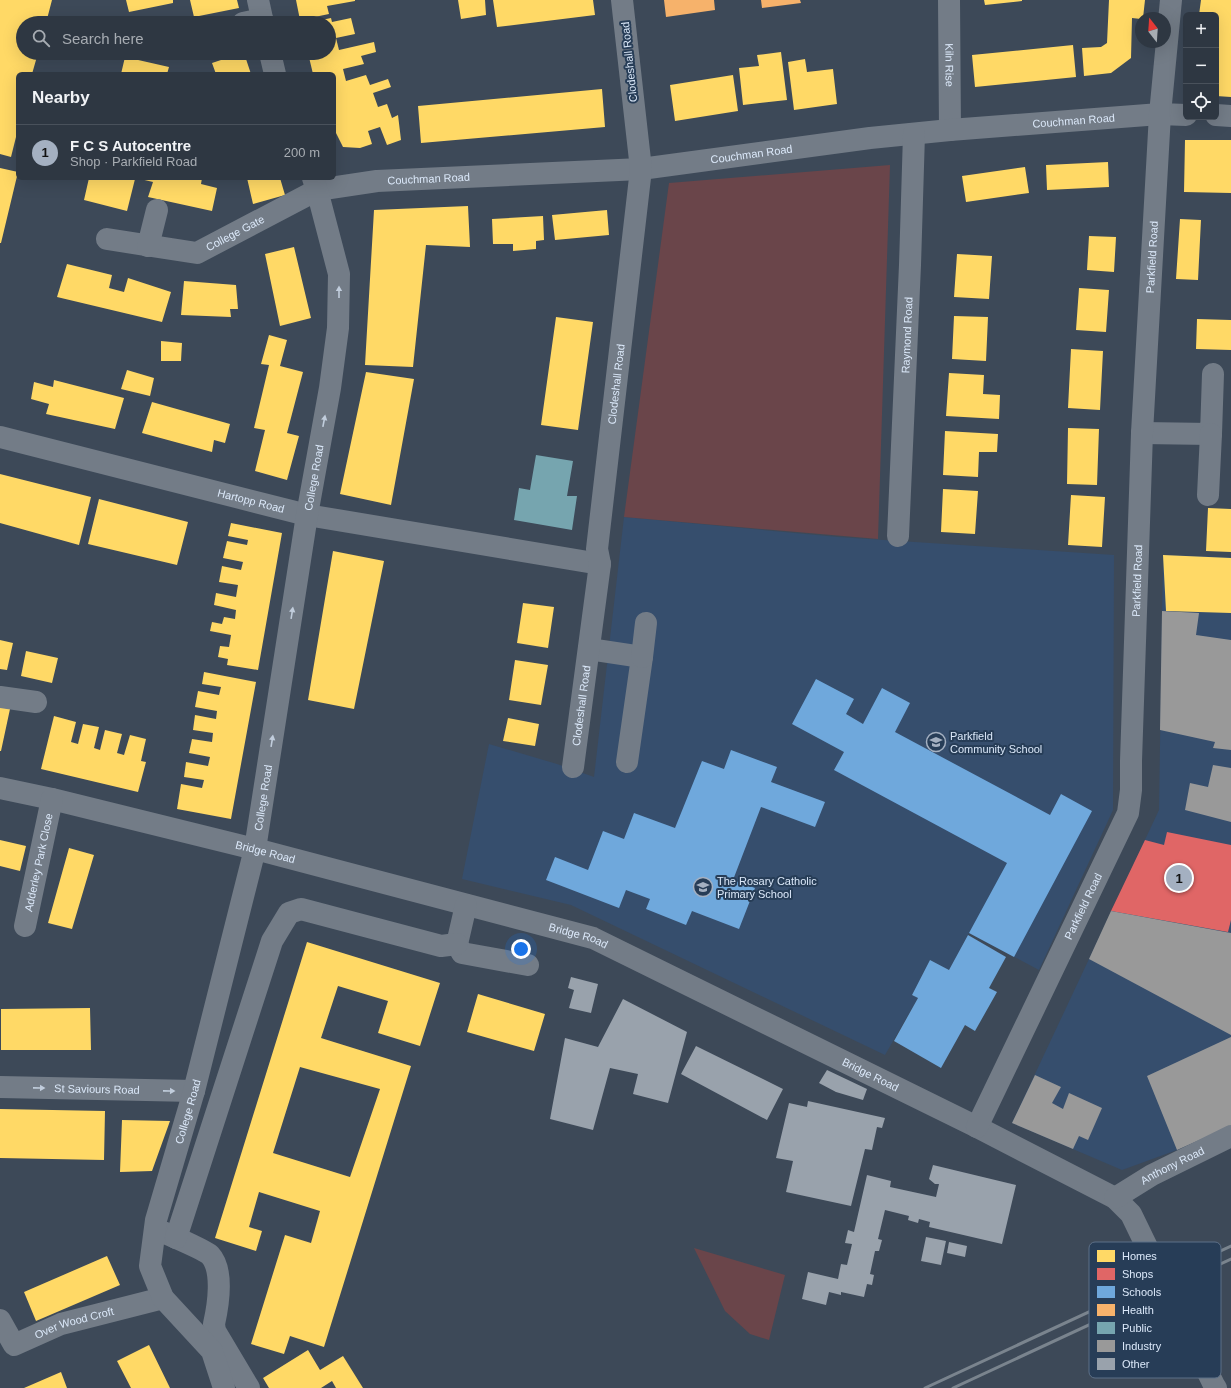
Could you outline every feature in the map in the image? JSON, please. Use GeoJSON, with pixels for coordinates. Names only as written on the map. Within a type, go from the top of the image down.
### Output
{"type":"FeatureCollection","features":[{"type":"Feature","properties":{"kind":"street","name":"Clodeshall Road"},"geometry":{"type":"LineString","coordinates":[[573,767],[600,564],[597,549],[642,169],[622,0]]}},
{"type":"Feature","properties":{"kind":"street","name":"Kiln Rise"},"geometry":{"type":"LineString","coordinates":[[949,0],[950,130]]}},
{"type":"Feature","properties":{"kind":"street","name":"Parkfield Road"},"geometry":{"type":"LineString","coordinates":[[978,1127],[1128,813],[1131,790],[1130,761],[1142,433],[1160,114],[1171,0]]}},
{"type":"Feature","properties":{"kind":"street"},"geometry":{"type":"LineString","coordinates":[[272,60],[275,72]]}},
{"type":"Feature","properties":{"kind":"street","name":"Couchman Road"},"geometry":{"type":"LineString","coordinates":[[315,184],[642,169],[870,138],[950,130],[1160,114],[1183,114]]}},
{"type":"Feature","properties":{"kind":"street"},"geometry":{"type":"LineString","coordinates":[[1219,115],[1231,116]]}},
{"type":"Feature","properties":{"kind":"street","name":"Raymond Road"},"geometry":{"type":"LineString","coordinates":[[898,536],[914,134]]}},
{"type":"Feature","properties":{"kind":"street","name":"College Gate"},"geometry":{"type":"LineString","coordinates":[[107,239],[197,253],[315,184]]}},
{"type":"Feature","properties":{"kind":"street","name":"College Road"},"geometry":{"type":"LineString","coordinates":[[224,1388],[212,1351],[163,1298],[150,1266],[156,1220],[194,1091],[256,849],[307,515],[330,388],[338,328],[339,274],[315,184]]}},
{"type":"Feature","properties":{"kind":"street"},"geometry":{"type":"LineString","coordinates":[[148,246],[157,210]]}},
{"type":"Feature","properties":{"kind":"street"},"geometry":{"type":"LineString","coordinates":[[1208,495],[1213,374]]}},
{"type":"Feature","properties":{"kind":"street"},"geometry":{"type":"LineString","coordinates":[[1142,433],[1211,434]]}},
{"type":"Feature","properties":{"kind":"street","name":"Hartopp Road"},"geometry":{"type":"LineString","coordinates":[[0,437],[307,515],[600,564]]}},
{"type":"Feature","properties":{"kind":"street"},"geometry":{"type":"LineString","coordinates":[[627,762],[646,623]]}},
{"type":"Feature","properties":{"kind":"street"},"geometry":{"type":"LineString","coordinates":[[589,649],[642,657]]}},
{"type":"Feature","properties":{"kind":"street"},"geometry":{"type":"LineString","coordinates":[[0,697],[36,702]]}},
{"type":"Feature","properties":{"kind":"street","name":"Bridge Road"},"geometry":{"type":"LineString","coordinates":[[0,788],[52,799],[256,849],[593,938],[978,1127],[1115,1198],[1131,1214],[1145,1242]]}},
{"type":"Feature","properties":{"kind":"street","name":"Adderley Park Close"},"geometry":{"type":"LineString","coordinates":[[25,926],[52,799]]}},
{"type":"Feature","properties":{"kind":"street"},"geometry":{"type":"LineString","coordinates":[[466,905],[457,944],[462,953],[528,965]]}},
{"type":"Feature","properties":{"kind":"street"},"geometry":{"type":"LineString","coordinates":[[176,1238],[272,941],[289,913],[301,909],[440,946],[457,944]]}},
{"type":"Feature","properties":{"kind":"street","name":"St Saviours Road"},"geometry":{"type":"LineString","coordinates":[[0,1087],[194,1091]]}},
{"type":"Feature","properties":{"kind":"street","name":"Anthony Road"},"geometry":{"type":"LineString","coordinates":[[1115,1198],[1152,1175],[1231,1136]]}},
{"type":"Feature","properties":{"kind":"street"},"geometry":{"type":"LineString","coordinates":[[155,1228],[210,1254],[216,1265],[219,1276],[214,1324],[216,1331],[249,1388]]}},
{"type":"Feature","properties":{"kind":"street","name":"Over Wood Croft"},"geometry":{"type":"LineString","coordinates":[[0,1320],[14,1345],[61,1324],[163,1298]]}},
{"type":"Feature","properties":{"kind":"shaded area"},"geometry":{"type":"Polygon","coordinates":[[[890,165],[878,539],[624,517],[669,183],[890,165]]]}},
{"type":"Feature","properties":{"kind":"shaded area","name":"Parkfield Community School"},"geometry":{"type":"Polygon","coordinates":[[[624,517],[838,537],[1114,555],[1113,810],[1039,970],[969,933],[949,970],[930,960],[912,995],[918,998],[885,1055],[571,905],[462,879],[489,744],[557,764],[594,777],[624,517]]]}},
{"type":"Feature","properties":{"kind":"shaded area"},"geometry":{"type":"Polygon","coordinates":[[[1163,555],[1231,557],[1231,1126],[1177,1150],[1122,1170],[1012,1123],[1159,810],[1163,555]]]}},
{"type":"Feature","properties":{"kind":"shaded area"},"geometry":{"type":"Polygon","coordinates":[[[694,1248],[785,1275],[769,1340],[750,1334],[725,1311],[694,1248]]]}},
{"type":"Feature","properties":{"kind":"building: Homes"},"geometry":{"type":"Polygon","coordinates":[[[0,0],[52,0],[48,16],[16,16],[16,60],[36,60],[33,72],[16,72],[16,137],[11,157],[0,154],[0,0]]]}},
{"type":"Feature","properties":{"kind":"building: Homes"},"geometry":{"type":"Polygon","coordinates":[[[126,0],[173,0],[173,3],[129,12],[126,0]]]}},
{"type":"Feature","properties":{"kind":"building: Homes"},"geometry":{"type":"Polygon","coordinates":[[[190,0],[237,0],[239,8],[194,16],[190,0]]]}},
{"type":"Feature","properties":{"kind":"building: Homes"},"geometry":{"type":"Polygon","coordinates":[[[296,0],[355,0],[327,6],[329,14],[319,16],[299,16],[296,0]]]}},
{"type":"Feature","properties":{"kind":"building: Homes"},"geometry":{"type":"Polygon","coordinates":[[[458,0],[485,0],[486,15],[461,19],[458,0]]]}},
{"type":"Feature","properties":{"kind":"building: Homes"},"geometry":{"type":"Polygon","coordinates":[[[493,0],[593,0],[595,15],[497,27],[493,0]]]}},
{"type":"Feature","properties":{"kind":"building: Homes"},"geometry":{"type":"Polygon","coordinates":[[[984,0],[1022,0],[1022,1],[985,5],[984,0]]]}},
{"type":"Feature","properties":{"kind":"building: Homes"},"geometry":{"type":"Polygon","coordinates":[[[1109,0],[1145,0],[1144,12],[1135,12],[1135,18],[1132,18],[1131,58],[1111,73],[1084,76],[1082,48],[1101,47],[1107,43],[1109,0]]]}},
{"type":"Feature","properties":{"kind":"building: Homes"},"geometry":{"type":"Polygon","coordinates":[[[1201,0],[1231,0],[1231,97],[1219,96],[1219,12],[1199,12],[1201,0]]]}},
{"type":"Feature","properties":{"kind":"building: Homes"},"geometry":{"type":"Polygon","coordinates":[[[351,18],[355,34],[336,38],[336,21],[351,18]]]}},
{"type":"Feature","properties":{"kind":"building: Homes"},"geometry":{"type":"Polygon","coordinates":[[[336,38],[339,50],[374,42],[376,52],[361,56],[364,64],[343,69],[346,81],[366,75],[370,85],[388,79],[391,87],[373,93],[378,107],[387,104],[392,118],[398,115],[401,140],[387,145],[380,127],[368,131],[372,144],[360,148],[343,147],[336,133],[336,72],[313,72],[310,60],[336,60],[336,38]]]}},
{"type":"Feature","properties":{"kind":"building: Homes"},"geometry":{"type":"Polygon","coordinates":[[[1073,45],[1076,77],[975,87],[972,55],[1073,45]]]}},
{"type":"Feature","properties":{"kind":"building: Homes"},"geometry":{"type":"Polygon","coordinates":[[[781,52],[787,100],[743,105],[739,68],[759,66],[757,55],[781,52]]]}},
{"type":"Feature","properties":{"kind":"building: Homes"},"geometry":{"type":"Polygon","coordinates":[[[805,59],[807,72],[833,69],[837,104],[794,110],[788,62],[805,59]]]}},
{"type":"Feature","properties":{"kind":"building: Homes"},"geometry":{"type":"Polygon","coordinates":[[[124,60],[138,60],[169,67],[168,72],[121,72],[124,60]]]}},
{"type":"Feature","properties":{"kind":"building: Homes"},"geometry":{"type":"Polygon","coordinates":[[[221,60],[246,60],[250,72],[215,72],[212,63],[221,60]]]}},
{"type":"Feature","properties":{"kind":"building: Homes"},"geometry":{"type":"Polygon","coordinates":[[[733,75],[738,111],[675,121],[670,85],[733,75]]]}},
{"type":"Feature","properties":{"kind":"building: Homes"},"geometry":{"type":"Polygon","coordinates":[[[602,89],[605,127],[421,143],[418,106],[602,89]]]}},
{"type":"Feature","properties":{"kind":"building: Homes"},"geometry":{"type":"Polygon","coordinates":[[[1185,140],[1231,140],[1231,193],[1184,192],[1185,140]]]}},
{"type":"Feature","properties":{"kind":"building: Homes"},"geometry":{"type":"Polygon","coordinates":[[[1108,162],[1109,187],[1047,190],[1046,165],[1108,162]]]}},
{"type":"Feature","properties":{"kind":"building: Homes"},"geometry":{"type":"Polygon","coordinates":[[[1025,167],[1029,193],[966,202],[962,176],[1025,167]]]}},
{"type":"Feature","properties":{"kind":"building: Homes"},"geometry":{"type":"Polygon","coordinates":[[[0,168],[16,172],[16,180],[0,243],[0,168]]]}},
{"type":"Feature","properties":{"kind":"building: Homes"},"geometry":{"type":"Polygon","coordinates":[[[89,180],[135,180],[127,211],[84,200],[89,180]]]}},
{"type":"Feature","properties":{"kind":"building: Homes"},"geometry":{"type":"Polygon","coordinates":[[[144,180],[202,180],[201,184],[217,188],[212,211],[148,197],[153,182],[144,180]]]}},
{"type":"Feature","properties":{"kind":"building: Homes"},"geometry":{"type":"Polygon","coordinates":[[[247,180],[281,180],[285,195],[253,204],[247,180]]]}},
{"type":"Feature","properties":{"kind":"building: Homes"},"geometry":{"type":"Polygon","coordinates":[[[468,206],[470,247],[426,245],[413,367],[365,365],[374,210],[468,206]]]}},
{"type":"Feature","properties":{"kind":"building: Homes"},"geometry":{"type":"Polygon","coordinates":[[[607,210],[609,235],[555,240],[552,215],[607,210]]]}},
{"type":"Feature","properties":{"kind":"building: Homes"},"geometry":{"type":"Polygon","coordinates":[[[543,216],[544,240],[536,241],[536,249],[513,251],[513,244],[493,244],[492,219],[543,216]]]}},
{"type":"Feature","properties":{"kind":"building: Homes"},"geometry":{"type":"Polygon","coordinates":[[[1180,219],[1201,220],[1198,280],[1176,279],[1180,219]]]}},
{"type":"Feature","properties":{"kind":"building: Homes"},"geometry":{"type":"Polygon","coordinates":[[[1089,236],[1116,237],[1114,272],[1087,270],[1089,236]]]}},
{"type":"Feature","properties":{"kind":"building: Homes"},"geometry":{"type":"Polygon","coordinates":[[[294,247],[311,318],[280,326],[265,254],[294,247]]]}},
{"type":"Feature","properties":{"kind":"building: Homes"},"geometry":{"type":"Polygon","coordinates":[[[957,254],[992,256],[989,299],[954,297],[957,254]]]}},
{"type":"Feature","properties":{"kind":"building: Homes"},"geometry":{"type":"Polygon","coordinates":[[[67,264],[112,275],[109,288],[124,292],[128,278],[171,292],[162,322],[57,297],[67,264]]]}},
{"type":"Feature","properties":{"kind":"building: Homes"},"geometry":{"type":"Polygon","coordinates":[[[184,281],[236,285],[238,309],[230,309],[231,317],[181,315],[184,281]]]}},
{"type":"Feature","properties":{"kind":"building: Homes"},"geometry":{"type":"Polygon","coordinates":[[[1079,288],[1109,290],[1106,332],[1076,330],[1079,288]]]}},
{"type":"Feature","properties":{"kind":"building: Homes"},"geometry":{"type":"Polygon","coordinates":[[[954,316],[988,317],[986,361],[952,359],[954,316]]]}},
{"type":"Feature","properties":{"kind":"building: Homes"},"geometry":{"type":"Polygon","coordinates":[[[556,317],[593,322],[578,430],[541,425],[556,317]]]}},
{"type":"Feature","properties":{"kind":"building: Homes"},"geometry":{"type":"Polygon","coordinates":[[[1197,319],[1231,320],[1231,350],[1196,349],[1197,319]]]}},
{"type":"Feature","properties":{"kind":"building: Homes"},"geometry":{"type":"Polygon","coordinates":[[[269,335],[287,340],[280,366],[303,372],[287,433],[299,436],[287,480],[255,471],[265,430],[254,428],[269,365],[261,364],[269,335]]]}},
{"type":"Feature","properties":{"kind":"building: Homes"},"geometry":{"type":"Polygon","coordinates":[[[161,341],[182,343],[181,361],[161,361],[161,341]]]}},
{"type":"Feature","properties":{"kind":"building: Homes"},"geometry":{"type":"Polygon","coordinates":[[[1071,349],[1103,351],[1100,410],[1068,408],[1071,349]]]}},
{"type":"Feature","properties":{"kind":"building: Homes"},"geometry":{"type":"Polygon","coordinates":[[[127,370],[154,378],[150,396],[121,389],[127,370]]]}},
{"type":"Feature","properties":{"kind":"building: Homes"},"geometry":{"type":"Polygon","coordinates":[[[366,372],[414,379],[391,505],[340,494],[366,372]]]}},
{"type":"Feature","properties":{"kind":"building: Homes"},"geometry":{"type":"Polygon","coordinates":[[[949,373],[984,375],[983,394],[1000,395],[999,419],[946,416],[949,373]]]}},
{"type":"Feature","properties":{"kind":"building: Homes"},"geometry":{"type":"Polygon","coordinates":[[[54,380],[124,398],[115,429],[46,414],[49,404],[31,399],[34,382],[53,387],[54,380]]]}},
{"type":"Feature","properties":{"kind":"building: Homes"},"geometry":{"type":"Polygon","coordinates":[[[152,402],[230,424],[225,443],[214,440],[212,452],[142,433],[152,402]]]}},
{"type":"Feature","properties":{"kind":"building: Homes"},"geometry":{"type":"Polygon","coordinates":[[[1068,428],[1099,429],[1097,485],[1067,484],[1068,428]]]}},
{"type":"Feature","properties":{"kind":"building: Homes"},"geometry":{"type":"Polygon","coordinates":[[[945,431],[998,434],[997,452],[979,452],[978,477],[943,475],[945,431]]]}},
{"type":"Feature","properties":{"kind":"building: Homes"},"geometry":{"type":"Polygon","coordinates":[[[0,474],[91,497],[79,545],[0,523],[0,474]]]}},
{"type":"Feature","properties":{"kind":"building: Homes"},"geometry":{"type":"Polygon","coordinates":[[[943,489],[978,491],[975,534],[941,532],[943,489]]]}},
{"type":"Feature","properties":{"kind":"building: Homes"},"geometry":{"type":"Polygon","coordinates":[[[1071,495],[1105,497],[1102,547],[1068,545],[1071,495]]]}},
{"type":"Feature","properties":{"kind":"building: Homes"},"geometry":{"type":"Polygon","coordinates":[[[99,499],[188,522],[177,565],[88,544],[99,499]]]}},
{"type":"Feature","properties":{"kind":"building: Homes"},"geometry":{"type":"Polygon","coordinates":[[[1208,508],[1231,509],[1231,552],[1206,551],[1208,508]]]}},
{"type":"Feature","properties":{"kind":"building: Homes"},"geometry":{"type":"Polygon","coordinates":[[[231,523],[282,533],[258,670],[227,665],[228,659],[218,657],[220,646],[229,647],[231,635],[210,631],[212,622],[222,624],[224,617],[235,619],[236,610],[214,605],[216,593],[236,597],[238,585],[219,582],[222,566],[241,570],[243,562],[223,558],[227,541],[247,545],[248,540],[228,536],[231,523]]]}},
{"type":"Feature","properties":{"kind":"building: Homes"},"geometry":{"type":"Polygon","coordinates":[[[333,551],[384,561],[354,709],[308,700],[333,551]]]}},
{"type":"Feature","properties":{"kind":"building: Homes"},"geometry":{"type":"Polygon","coordinates":[[[1163,555],[1231,558],[1231,613],[1166,611],[1163,555]]]}},
{"type":"Feature","properties":{"kind":"building: Homes"},"geometry":{"type":"Polygon","coordinates":[[[523,603],[554,607],[548,648],[517,643],[523,603]]]}},
{"type":"Feature","properties":{"kind":"building: Homes"},"geometry":{"type":"Polygon","coordinates":[[[0,640],[13,643],[7,670],[0,669],[0,640]]]}},
{"type":"Feature","properties":{"kind":"building: Homes"},"geometry":{"type":"Polygon","coordinates":[[[26,651],[58,658],[52,683],[21,676],[26,651]]]}},
{"type":"Feature","properties":{"kind":"building: Homes"},"geometry":{"type":"Polygon","coordinates":[[[515,660],[548,665],[541,705],[509,700],[515,660]]]}},
{"type":"Feature","properties":{"kind":"building: Homes"},"geometry":{"type":"Polygon","coordinates":[[[204,672],[256,682],[231,819],[177,809],[181,784],[202,788],[204,780],[184,777],[186,762],[208,766],[210,757],[189,753],[192,739],[212,742],[213,733],[193,730],[195,715],[216,719],[217,711],[195,707],[198,691],[219,695],[221,687],[202,684],[204,672]]]}},
{"type":"Feature","properties":{"kind":"building: Homes"},"geometry":{"type":"Polygon","coordinates":[[[0,707],[10,709],[1,751],[0,751],[0,707]]]}},
{"type":"Feature","properties":{"kind":"building: Homes"},"geometry":{"type":"Polygon","coordinates":[[[54,716],[76,722],[71,742],[78,744],[83,724],[99,727],[94,748],[100,750],[105,730],[122,734],[117,753],[124,755],[130,735],[146,739],[141,761],[146,762],[138,792],[41,769],[54,716]]]}},
{"type":"Feature","properties":{"kind":"building: Homes"},"geometry":{"type":"Polygon","coordinates":[[[508,718],[539,724],[535,746],[503,741],[508,718]]]}},
{"type":"Feature","properties":{"kind":"building: Homes"},"geometry":{"type":"Polygon","coordinates":[[[0,840],[26,846],[20,871],[0,866],[0,840]]]}},
{"type":"Feature","properties":{"kind":"building: Homes"},"geometry":{"type":"Polygon","coordinates":[[[69,848],[94,855],[72,929],[48,923],[69,848]]]}},
{"type":"Feature","properties":{"kind":"building: Homes"},"geometry":{"type":"Polygon","coordinates":[[[307,942],[440,983],[420,1046],[378,1033],[388,1001],[338,986],[321,1038],[411,1066],[324,1347],[290,1336],[284,1354],[251,1344],[285,1235],[311,1243],[320,1211],[259,1192],[249,1227],[262,1231],[256,1251],[215,1238],[307,942]],[[300,1067],[273,1153],[350,1177],[380,1089],[300,1067]]]}},
{"type":"Feature","properties":{"kind":"building: Homes"},"geometry":{"type":"Polygon","coordinates":[[[478,994],[545,1014],[534,1051],[467,1032],[478,994]]]}},
{"type":"Feature","properties":{"kind":"building: Homes"},"geometry":{"type":"Polygon","coordinates":[[[90,1008],[91,1050],[1,1050],[1,1009],[90,1008]]]}},
{"type":"Feature","properties":{"kind":"building: Homes"},"geometry":{"type":"Polygon","coordinates":[[[0,1109],[105,1111],[104,1160],[0,1158],[0,1109]]]}},
{"type":"Feature","properties":{"kind":"building: Homes"},"geometry":{"type":"Polygon","coordinates":[[[122,1120],[170,1121],[152,1171],[120,1172],[122,1120]]]}},
{"type":"Feature","properties":{"kind":"building: Homes"},"geometry":{"type":"Polygon","coordinates":[[[107,1256],[120,1285],[36,1321],[24,1292],[107,1256]]]}},
{"type":"Feature","properties":{"kind":"building: Homes"},"geometry":{"type":"Polygon","coordinates":[[[149,1345],[170,1388],[131,1388],[117,1361],[149,1345]]]}},
{"type":"Feature","properties":{"kind":"building: Homes"},"geometry":{"type":"Polygon","coordinates":[[[308,1350],[320,1370],[343,1356],[363,1388],[336,1388],[332,1381],[321,1388],[269,1388],[263,1378],[308,1350]]]}},
{"type":"Feature","properties":{"kind":"building: Homes"},"geometry":{"type":"Polygon","coordinates":[[[61,1372],[67,1388],[24,1388],[61,1372]]]}},
{"type":"Feature","properties":{"kind":"building: Shops"},"geometry":{"type":"Polygon","coordinates":[[[1167,832],[1231,845],[1231,920],[1228,932],[1111,911],[1145,840],[1164,845],[1167,832]]]}},
{"type":"Feature","properties":{"kind":"building: Schools"},"geometry":{"type":"Polygon","coordinates":[[[816,679],[854,699],[846,714],[863,724],[882,688],[910,703],[895,732],[1050,815],[1061,794],[1092,811],[1014,957],[969,933],[1007,863],[834,770],[844,752],[792,724],[816,679]]]}},
{"type":"Feature","properties":{"kind":"building: Schools"},"geometry":{"type":"Polygon","coordinates":[[[731,750],[777,767],[771,782],[825,802],[815,827],[761,807],[733,880],[755,888],[739,929],[692,911],[686,925],[646,909],[650,899],[626,890],[619,908],[546,880],[555,857],[588,870],[603,831],[624,839],[634,813],[675,828],[702,761],[724,769],[731,750]]]}},
{"type":"Feature","properties":{"kind":"building: Schools"},"geometry":{"type":"Polygon","coordinates":[[[968,935],[1006,957],[989,988],[997,992],[975,1031],[965,1025],[941,1068],[894,1041],[918,998],[912,995],[930,960],[949,970],[968,935]]]}},
{"type":"Feature","properties":{"kind":"building: Health"},"geometry":{"type":"Polygon","coordinates":[[[664,0],[714,0],[715,10],[666,17],[664,0]]]}},
{"type":"Feature","properties":{"kind":"building: Health"},"geometry":{"type":"Polygon","coordinates":[[[761,0],[800,0],[801,3],[762,8],[761,0]]]}},
{"type":"Feature","properties":{"kind":"building: Public"},"geometry":{"type":"Polygon","coordinates":[[[536,455],[573,461],[567,496],[577,496],[572,530],[514,520],[519,488],[530,490],[536,455]]]}},
{"type":"Feature","properties":{"kind":"building: Industry"},"geometry":{"type":"Polygon","coordinates":[[[1162,611],[1199,613],[1196,635],[1231,640],[1231,750],[1213,748],[1215,742],[1160,730],[1162,611]]]}},
{"type":"Feature","properties":{"kind":"building: Industry"},"geometry":{"type":"Polygon","coordinates":[[[1213,765],[1231,768],[1231,822],[1185,810],[1190,783],[1208,787],[1213,765]]]}},
{"type":"Feature","properties":{"kind":"building: Industry"},"geometry":{"type":"Polygon","coordinates":[[[1111,911],[1231,933],[1231,1035],[1089,959],[1111,911]]]}},
{"type":"Feature","properties":{"kind":"building: Industry"},"geometry":{"type":"Polygon","coordinates":[[[1231,1037],[1231,1126],[1177,1150],[1147,1076],[1231,1037]]]}},
{"type":"Feature","properties":{"kind":"building: Industry"},"geometry":{"type":"Polygon","coordinates":[[[1035,1075],[1061,1087],[1052,1103],[1063,1109],[1069,1093],[1102,1108],[1088,1140],[1079,1136],[1073,1149],[1012,1123],[1035,1075]]]}},
{"type":"Feature","properties":{"kind":"building: Other"},"geometry":{"type":"Polygon","coordinates":[[[571,977],[598,984],[591,1013],[569,1008],[574,990],[568,988],[571,977]]]}},
{"type":"Feature","properties":{"kind":"building: Other"},"geometry":{"type":"Polygon","coordinates":[[[623,999],[687,1032],[668,1103],[633,1094],[638,1074],[610,1068],[593,1130],[550,1119],[565,1038],[598,1047],[623,999]]]}},
{"type":"Feature","properties":{"kind":"building: Other"},"geometry":{"type":"Polygon","coordinates":[[[696,1046],[783,1089],[767,1120],[681,1074],[696,1046]]]}},
{"type":"Feature","properties":{"kind":"building: Other"},"geometry":{"type":"Polygon","coordinates":[[[827,1070],[867,1089],[863,1100],[836,1092],[819,1083],[827,1070]]]}},
{"type":"Feature","properties":{"kind":"building: Other"},"geometry":{"type":"Polygon","coordinates":[[[808,1101],[885,1118],[882,1128],[877,1127],[872,1150],[865,1149],[851,1206],[786,1192],[793,1161],[776,1158],[789,1103],[807,1107],[808,1101]]]}},
{"type":"Feature","properties":{"kind":"building: Other"},"geometry":{"type":"Polygon","coordinates":[[[933,1165],[1016,1185],[1002,1244],[929,1227],[930,1222],[919,1219],[918,1223],[908,1220],[909,1216],[885,1210],[878,1239],[882,1240],[879,1251],[875,1251],[870,1274],[874,1275],[872,1285],[867,1284],[864,1297],[841,1292],[841,1295],[829,1292],[826,1305],[802,1299],[808,1272],[838,1279],[841,1264],[847,1265],[852,1244],[845,1243],[848,1230],[854,1232],[867,1175],[891,1181],[890,1187],[936,1197],[939,1184],[935,1184],[929,1179],[933,1165]]]}},
{"type":"Feature","properties":{"kind":"building: Other"},"geometry":{"type":"Polygon","coordinates":[[[926,1237],[946,1241],[941,1265],[921,1261],[926,1237]]]}},
{"type":"Feature","properties":{"kind":"building: Other"},"geometry":{"type":"Polygon","coordinates":[[[949,1242],[967,1246],[965,1257],[947,1253],[949,1242]]]}},
{"type":"Feature","properties":{"kind":"railway"},"geometry":{"type":"LineString","coordinates":[[1221,1251],[1231,1246]]}},
{"type":"Feature","properties":{"kind":"railway"},"geometry":{"type":"LineString","coordinates":[[1221,1264],[1231,1259]]}},
{"type":"Feature","properties":{"kind":"railway"},"geometry":{"type":"LineString","coordinates":[[925,1388],[1089,1312]]}},
{"type":"Feature","properties":{"kind":"railway"},"geometry":{"type":"LineString","coordinates":[[953,1388],[1089,1325]]}},
{"type":"Feature","properties":{"kind":"place","name":"Parkfield Community School"},"geometry":{"type":"Point","coordinates":[936,742]}},
{"type":"Feature","properties":{"kind":"place","name":"F C S Autocentre"},"geometry":{"type":"Point","coordinates":[1179,878]}},
{"type":"Feature","properties":{"kind":"place","name":"The Rosary Catholic Primary School"},"geometry":{"type":"Point","coordinates":[703,887]}}]}
